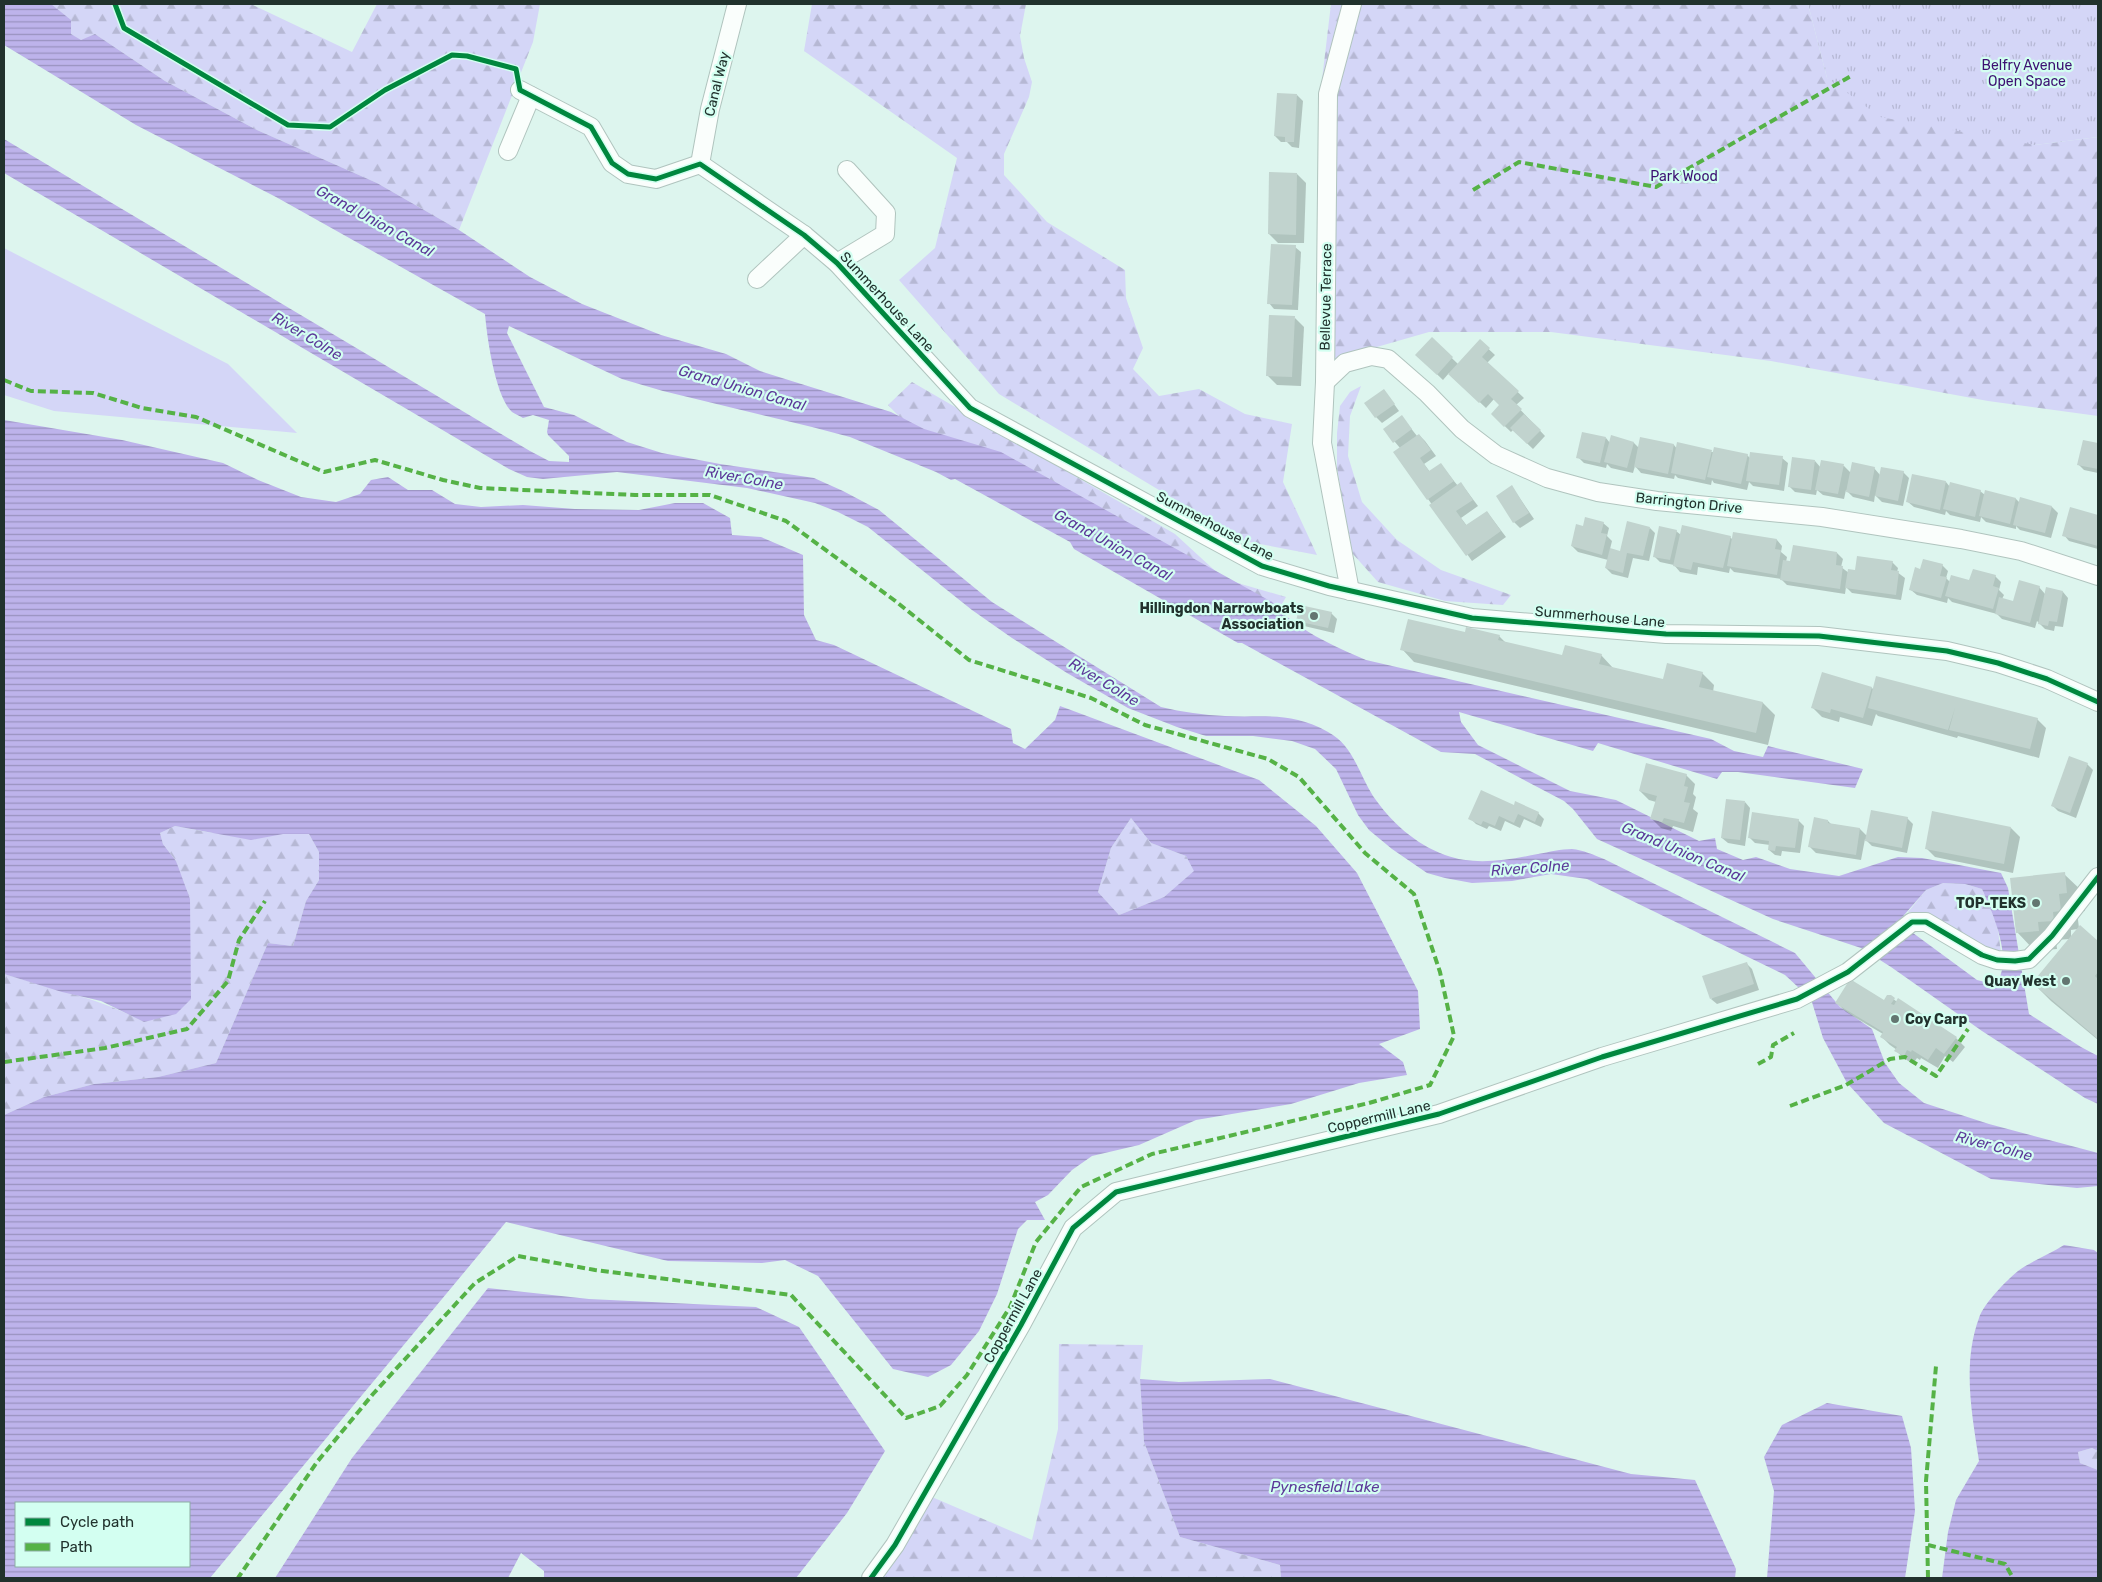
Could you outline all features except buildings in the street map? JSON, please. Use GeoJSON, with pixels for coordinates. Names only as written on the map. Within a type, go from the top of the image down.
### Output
{"type":"FeatureCollection","features":[{"type":"Feature","properties":{"kind":"street","name":"Canal Way"},"geometry":{"type":"LineString","coordinates":[[700,164],[710,109],[736,4]]}},
{"type":"Feature","properties":{"kind":"street","name":"Bellevue Terrace"},"geometry":{"type":"LineString","coordinates":[[1350,591],[1322,443],[1325,382],[1328,94],[1352,4]]}},
{"type":"Feature","properties":{"kind":"street"},"geometry":{"type":"LineString","coordinates":[[508,151],[526,93],[591,128],[612,163],[628,174],[656,179],[700,164]]}},
{"type":"Feature","properties":{"kind":"street","name":"Summerhouse Lane"},"geometry":{"type":"LineString","coordinates":[[700,164],[804,235],[837,264],[970,408],[1262,566],[1350,591],[1472,618],[1666,634],[1819,636],[1947,651],[1998,663],[2047,679],[2098,702]]}},
{"type":"Feature","properties":{"kind":"street"},"geometry":{"type":"LineString","coordinates":[[837,264],[885,234],[886,213],[847,170]]}},
{"type":"Feature","properties":{"kind":"street"},"geometry":{"type":"LineString","coordinates":[[757,279],[804,235]]}},
{"type":"Feature","properties":{"kind":"street","name":"Barrington Drive"},"geometry":{"type":"LineString","coordinates":[[1325,382],[1345,363],[1371,356],[1388,359],[1427,393],[1462,429],[1496,455],[1547,478],[1598,492],[1657,501],[1822,517],[1961,539],[2020,551],[2098,576]]}},
{"type":"Feature","properties":{"kind":"street","name":"Coppermill Lane"},"geometry":{"type":"LineString","coordinates":[[871,1578],[895,1545],[1021,1325],[1073,1228],[1116,1192],[1439,1114],[1602,1057],[1801,996],[1856,965],[1912,922],[1926,922],[1982,955],[2001,960],[2029,958],[2052,936],[2098,877]]}},
{"type":"Feature","properties":{"kind":"green space"},"geometry":{"type":"Polygon","coordinates":[[[51,4],[251,4],[352,52],[377,4],[540,4],[533,42],[459,230],[377,183],[257,130],[165,81],[95,34],[81,41],[71,34],[51,4]]]}},
{"type":"Feature","properties":{"kind":"green space"},"geometry":{"type":"Polygon","coordinates":[[[812,4],[1026,4],[1020,36],[1024,58],[1032,82],[1029,97],[1004,154],[1004,175],[1047,222],[1125,270],[1126,298],[1143,348],[1133,369],[1159,396],[1199,389],[1245,414],[1292,424],[1283,482],[1317,555],[1244,541],[999,394],[899,280],[935,248],[957,158],[804,51],[812,4]]]}},
{"type":"Feature","properties":{"kind":"green space","name":"Park Wood"},"geometry":{"type":"Polygon","coordinates":[[[1331,4],[1808,4],[1827,78],[2035,145],[2098,137],[2098,416],[1988,401],[1771,361],[1551,332],[1429,332],[1321,363],[1321,88],[1331,4]]]}},
{"type":"Feature","properties":{"kind":"green space","name":"Belfry Avenue Open Space"},"geometry":{"type":"Polygon","coordinates":[[[1808,4],[2098,4],[2098,137],[2035,145],[1880,117],[1827,78],[1808,4]]]}},
{"type":"Feature","properties":{"kind":"green space"},"geometry":{"type":"Polygon","coordinates":[[[4,248],[228,364],[297,433],[54,411],[4,395],[4,248]]]}},
{"type":"Feature","properties":{"kind":"green space"},"geometry":{"type":"Polygon","coordinates":[[[912,382],[1175,534],[1224,579],[1286,597],[1279,609],[1202,598],[927,445],[888,405],[912,382]]]}},
{"type":"Feature","properties":{"kind":"green space"},"geometry":{"type":"Polygon","coordinates":[[[1361,386],[1350,416],[1348,456],[1362,502],[1397,540],[1441,570],[1511,595],[1503,605],[1445,601],[1378,582],[1352,553],[1337,468],[1337,433],[1340,406],[1350,392],[1361,386]]]}},
{"type":"Feature","properties":{"kind":"green space"},"geometry":{"type":"Polygon","coordinates":[[[1131,818],[1151,843],[1186,856],[1195,871],[1164,897],[1119,915],[1098,892],[1111,848],[1131,818]]]}},
{"type":"Feature","properties":{"kind":"green space"},"geometry":{"type":"Polygon","coordinates":[[[175,826],[212,833],[309,834],[319,852],[319,880],[306,901],[293,946],[268,943],[216,1063],[158,1077],[94,1084],[44,1097],[4,1115],[4,974],[93,1000],[144,1022],[191,999],[190,966],[176,861],[163,844],[160,833],[175,826]]]}},
{"type":"Feature","properties":{"kind":"green space"},"geometry":{"type":"Polygon","coordinates":[[[1943,883],[1965,884],[1982,889],[1997,924],[2001,952],[1984,947],[1927,914],[1908,912],[1926,890],[1943,883]]]}},
{"type":"Feature","properties":{"kind":"green space"},"geometry":{"type":"Polygon","coordinates":[[[1059,1344],[1143,1345],[1140,1379],[1144,1442],[1180,1537],[1280,1565],[1281,1578],[878,1578],[932,1497],[1032,1540],[1058,1429],[1059,1344]]]}},
{"type":"Feature","properties":{"kind":"green space"},"geometry":{"type":"Polygon","coordinates":[[[2092,1448],[2098,1451],[2098,1470],[2080,1463],[2078,1452],[2092,1448]]]}},
{"type":"Feature","properties":{"kind":"water"},"geometry":{"type":"Polygon","coordinates":[[[4,4],[51,4],[71,20],[71,34],[81,40],[95,34],[165,81],[257,130],[377,183],[459,230],[530,277],[582,304],[661,335],[726,354],[760,371],[891,412],[924,429],[1001,452],[1272,602],[1281,612],[1315,636],[1366,660],[1711,739],[1734,751],[1763,757],[1768,746],[1863,769],[1855,788],[1738,772],[1722,772],[1717,779],[1598,743],[1593,751],[1459,712],[1461,722],[1478,745],[1570,791],[1616,800],[1699,841],[1715,838],[1717,849],[1743,860],[1756,857],[1790,869],[1839,876],[1898,857],[1922,858],[2001,873],[2008,888],[2029,1014],[2098,1056],[2098,1104],[2085,1098],[1982,1031],[1861,948],[1773,919],[1597,839],[1573,809],[1564,801],[1475,754],[1441,752],[1242,643],[1238,643],[1074,549],[1070,542],[955,479],[951,480],[850,437],[663,391],[622,379],[509,326],[507,333],[544,407],[574,415],[627,442],[662,453],[814,478],[843,491],[879,510],[992,602],[1161,707],[1209,715],[1290,718],[1315,725],[1344,744],[1373,796],[1388,815],[1404,831],[1434,850],[1456,858],[1479,861],[1515,858],[1572,849],[1584,852],[1604,859],[1795,953],[1840,1007],[1872,1029],[1885,1063],[1899,1083],[1924,1103],[1989,1124],[2098,1153],[2098,1186],[2077,1188],[1991,1179],[1884,1123],[1847,1083],[1823,1038],[1811,999],[1785,975],[1587,879],[1551,874],[1512,881],[1472,883],[1427,873],[1392,849],[1369,830],[1358,815],[1336,769],[1315,749],[1292,741],[1253,736],[1206,736],[1128,708],[1067,673],[1012,638],[972,610],[868,527],[838,512],[815,503],[747,488],[617,472],[543,479],[527,477],[509,469],[4,173],[4,139],[530,451],[549,461],[569,462],[569,456],[548,435],[549,420],[533,415],[523,418],[512,412],[506,404],[493,366],[485,314],[276,197],[136,125],[4,45],[4,4]],[[1943,883],[1926,890],[1898,922],[1977,980],[1989,983],[1998,981],[2002,971],[2003,960],[1996,923],[1982,889],[1965,884],[1943,883]]]}},
{"type":"Feature","properties":{"kind":"water"},"geometry":{"type":"Polygon","coordinates":[[[4,420],[122,440],[223,463],[258,480],[301,497],[336,502],[360,494],[371,480],[388,477],[408,490],[432,490],[455,504],[481,507],[523,505],[575,509],[639,510],[675,503],[703,503],[730,518],[732,535],[761,537],[803,555],[804,615],[816,640],[834,645],[1011,729],[1013,743],[1025,749],[1055,720],[1060,706],[1259,780],[1316,826],[1357,873],[1418,991],[1420,1029],[1379,1044],[1403,1062],[1407,1075],[1359,1083],[1291,1104],[1196,1120],[1139,1145],[1092,1156],[1072,1170],[1048,1195],[1035,1202],[1045,1220],[1027,1220],[1018,1229],[997,1294],[979,1331],[951,1365],[928,1377],[893,1369],[818,1276],[785,1260],[762,1263],[668,1261],[506,1222],[210,1578],[4,1578],[4,1115],[44,1097],[94,1084],[158,1077],[216,1063],[268,943],[293,946],[306,901],[319,880],[319,852],[309,834],[283,834],[251,840],[175,826],[160,833],[163,844],[176,861],[190,899],[191,999],[176,1014],[144,1022],[101,1001],[62,992],[4,974],[4,420]],[[1131,818],[1111,848],[1098,892],[1119,915],[1164,897],[1194,871],[1186,856],[1151,843],[1131,818]]]}},
{"type":"Feature","properties":{"kind":"water"},"geometry":{"type":"Polygon","coordinates":[[[2064,1245],[2094,1250],[2098,1253],[2098,1451],[2092,1448],[2078,1452],[2080,1463],[2098,1470],[2098,1578],[1942,1578],[1948,1532],[1956,1500],[1979,1461],[1971,1407],[1970,1371],[1974,1335],[1979,1318],[1990,1299],[2018,1271],[2064,1245]]]}},
{"type":"Feature","properties":{"kind":"water"},"geometry":{"type":"Polygon","coordinates":[[[488,1288],[589,1299],[756,1307],[799,1327],[885,1451],[847,1513],[796,1578],[544,1578],[544,1571],[521,1553],[508,1578],[275,1578],[352,1458],[488,1288]]]}},
{"type":"Feature","properties":{"kind":"water","name":"Pynesfield Lake"},"geometry":{"type":"Polygon","coordinates":[[[1140,1379],[1179,1382],[1270,1379],[1631,1474],[1695,1480],[1736,1569],[1735,1578],[1281,1578],[1280,1565],[1180,1537],[1144,1442],[1140,1379]]]}},
{"type":"Feature","properties":{"kind":"water"},"geometry":{"type":"Polygon","coordinates":[[[1827,1403],[1902,1416],[1911,1448],[1915,1511],[1905,1578],[1767,1578],[1774,1491],[1764,1457],[1782,1425],[1827,1403]]]}},
{"type":"Feature","properties":{"kind":"marked path"},"geometry":{"type":"LineString","coordinates":[[1473,190],[1519,162],[1656,187],[1851,76]]}},
{"type":"Feature","properties":{"kind":"marked path"},"geometry":{"type":"LineString","coordinates":[[4,380],[31,391],[93,393],[142,408],[196,417],[324,472],[375,460],[443,480],[480,488],[635,495],[710,495],[786,521],[894,600],[969,660],[1091,698],[1145,725],[1268,759],[1299,777],[1365,853],[1414,894],[1440,972],[1454,1036],[1430,1085],[1369,1103],[1152,1154],[1081,1187],[1036,1242],[1010,1307],[967,1375],[940,1406],[906,1418],[791,1295],[595,1270],[518,1256],[475,1283],[373,1394],[317,1462],[238,1578]]}},
{"type":"Feature","properties":{"kind":"marked path"},"geometry":{"type":"LineString","coordinates":[[4,1062],[105,1048],[187,1029],[228,981],[239,940],[265,901]]}},
{"type":"Feature","properties":{"kind":"marked path"},"geometry":{"type":"LineString","coordinates":[[1790,1106],[1846,1085],[1890,1059],[1905,1057],[1936,1076],[1968,1029]]}},
{"type":"Feature","properties":{"kind":"marked path"},"geometry":{"type":"LineString","coordinates":[[1758,1064],[1771,1057],[1773,1045],[1794,1033]]}},
{"type":"Feature","properties":{"kind":"marked path"},"geometry":{"type":"LineString","coordinates":[[1928,1578],[1926,1481],[1936,1366]]}},
{"type":"Feature","properties":{"kind":"marked path"},"geometry":{"type":"LineString","coordinates":[[1928,1545],[2005,1564],[2013,1578]]}},
{"type":"Feature","properties":{"kind":"cycle path"},"geometry":{"type":"LineString","coordinates":[[115,4],[124,28],[288,125],[330,127],[385,90],[452,55],[467,56],[516,69],[520,90],[591,127],[612,163],[628,174],[656,179],[700,164],[804,235],[837,263],[970,408],[1262,566],[1329,586],[1472,618],[1666,634],[1819,636],[1947,651],[1998,663],[2047,679],[2098,702]]}},
{"type":"Feature","properties":{"kind":"cycle path"},"geometry":{"type":"LineString","coordinates":[[871,1578],[895,1545],[1021,1325],[1073,1228],[1116,1192],[1439,1114],[1602,1057],[1797,999],[1848,972],[1912,922],[1926,922],[1982,955],[1997,960],[2015,961],[2029,959],[2052,936],[2098,877]]}},
{"type":"Feature","properties":{"kind":"place","name":"Hillingdon Narrowboats Association"},"geometry":{"type":"Point","coordinates":[1314,616]}},
{"type":"Feature","properties":{"kind":"place","name":"TOP-TEKS"},"geometry":{"type":"Point","coordinates":[2036,903]}},
{"type":"Feature","properties":{"kind":"place","name":"Quay West"},"geometry":{"type":"Point","coordinates":[2066,981]}},
{"type":"Feature","properties":{"kind":"place","name":"Coy Carp"},"geometry":{"type":"Point","coordinates":[1895,1019]}},
{"type":"Feature","properties":{"kind":"water label","name":"Grand Union Canal"},"geometry":{"type":"Point","coordinates":[375,221]}},
{"type":"Feature","properties":{"kind":"water label","name":"River Colne"},"geometry":{"type":"Point","coordinates":[307,336]}},
{"type":"Feature","properties":{"kind":"water label","name":"Grand Union Canal"},"geometry":{"type":"Point","coordinates":[742,388]}},
{"type":"Feature","properties":{"kind":"water label","name":"River Colne"},"geometry":{"type":"Point","coordinates":[744,478]}},
{"type":"Feature","properties":{"kind":"water label","name":"Grand Union Canal"},"geometry":{"type":"Point","coordinates":[1113,545]}},
{"type":"Feature","properties":{"kind":"water label","name":"River Colne"},"geometry":{"type":"Point","coordinates":[1104,682]}},
{"type":"Feature","properties":{"kind":"water label","name":"Grand Union Canal"},"geometry":{"type":"Point","coordinates":[1683,852]}},
{"type":"Feature","properties":{"kind":"water label","name":"River Colne"},"geometry":{"type":"Point","coordinates":[1530,868]}},
{"type":"Feature","properties":{"kind":"water label","name":"River Colne"},"geometry":{"type":"Point","coordinates":[1994,1146]}}]}
